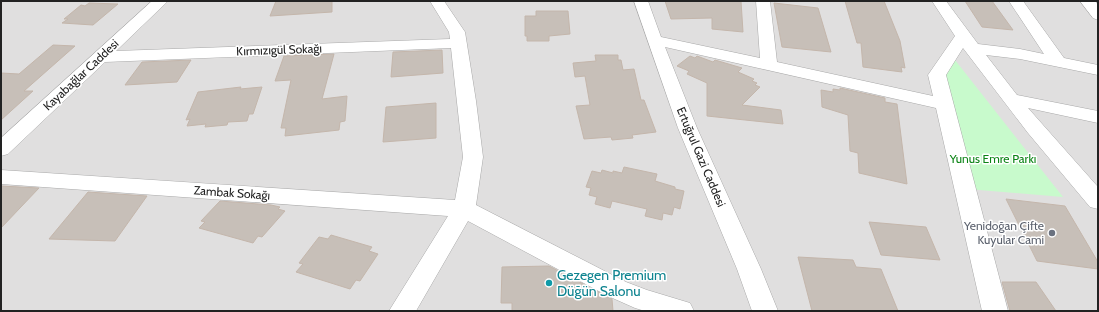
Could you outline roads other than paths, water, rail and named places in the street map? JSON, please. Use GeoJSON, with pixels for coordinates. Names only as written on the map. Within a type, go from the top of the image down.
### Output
{"type":"FeatureCollection","features":[{"type":"Feature","properties":{"kind":"street","name":"Kayabağlar Caddesi"},"geometry":{"type":"LineString","coordinates":[[1,149],[161,1]]}},
{"type":"Feature","properties":{"kind":"street"},"geometry":{"type":"LineString","coordinates":[[402,311],[464,209],[473,158],[467,101],[456,32],[437,1]]}},
{"type":"Feature","properties":{"kind":"street","name":"Ertuğrul Gazi Caddesi"},"geometry":{"type":"LineString","coordinates":[[641,1],[654,40],[719,202],[747,263],[765,311]]}},
{"type":"Feature","properties":{"kind":"street"},"geometry":{"type":"LineString","coordinates":[[763,1],[769,66]]}},
{"type":"Feature","properties":{"kind":"street"},"geometry":{"type":"LineString","coordinates":[[938,1],[967,42],[1011,99],[1098,201]]}},
{"type":"Feature","properties":{"kind":"street"},"geometry":{"type":"LineString","coordinates":[[1016,1],[1058,62]]}},
{"type":"Feature","properties":{"kind":"street"},"geometry":{"type":"LineString","coordinates":[[1086,1],[1098,15]]}},
{"type":"Feature","properties":{"kind":"street"},"geometry":{"type":"LineString","coordinates":[[654,40],[944,104]]}},
{"type":"Feature","properties":{"kind":"street","name":"Kırmızıgül Sokağı"},"geometry":{"type":"LineString","coordinates":[[100,57],[458,42]]}},
{"type":"Feature","properties":{"kind":"street"},"geometry":{"type":"LineString","coordinates":[[967,42],[1098,70]]}},
{"type":"Feature","properties":{"kind":"street"},"geometry":{"type":"LineString","coordinates":[[967,42],[937,75],[995,311]]}},
{"type":"Feature","properties":{"kind":"street"},"geometry":{"type":"LineString","coordinates":[[1011,99],[1098,117]]}},
{"type":"Feature","properties":{"kind":"street","name":"Zambak Sokağı"},"geometry":{"type":"LineString","coordinates":[[1,177],[464,209]]}},
{"type":"Feature","properties":{"kind":"street"},"geometry":{"type":"LineString","coordinates":[[464,209],[617,289],[644,300],[681,311]]}},
{"type":"Feature","properties":{"kind":"place","name":"Yenidoğan Çifte Kuyular Cami"},"geometry":{"type":"Point","coordinates":[1052,233]}},
{"type":"Feature","properties":{"kind":"place","name":"Gezegen Premium Düğün Salonu"},"geometry":{"type":"Point","coordinates":[549,283]}},
{"type":"Feature","properties":{"kind":"park label","name":"Yunus Emre Parkı"},"geometry":{"type":"Point","coordinates":[993,159]}}]}
